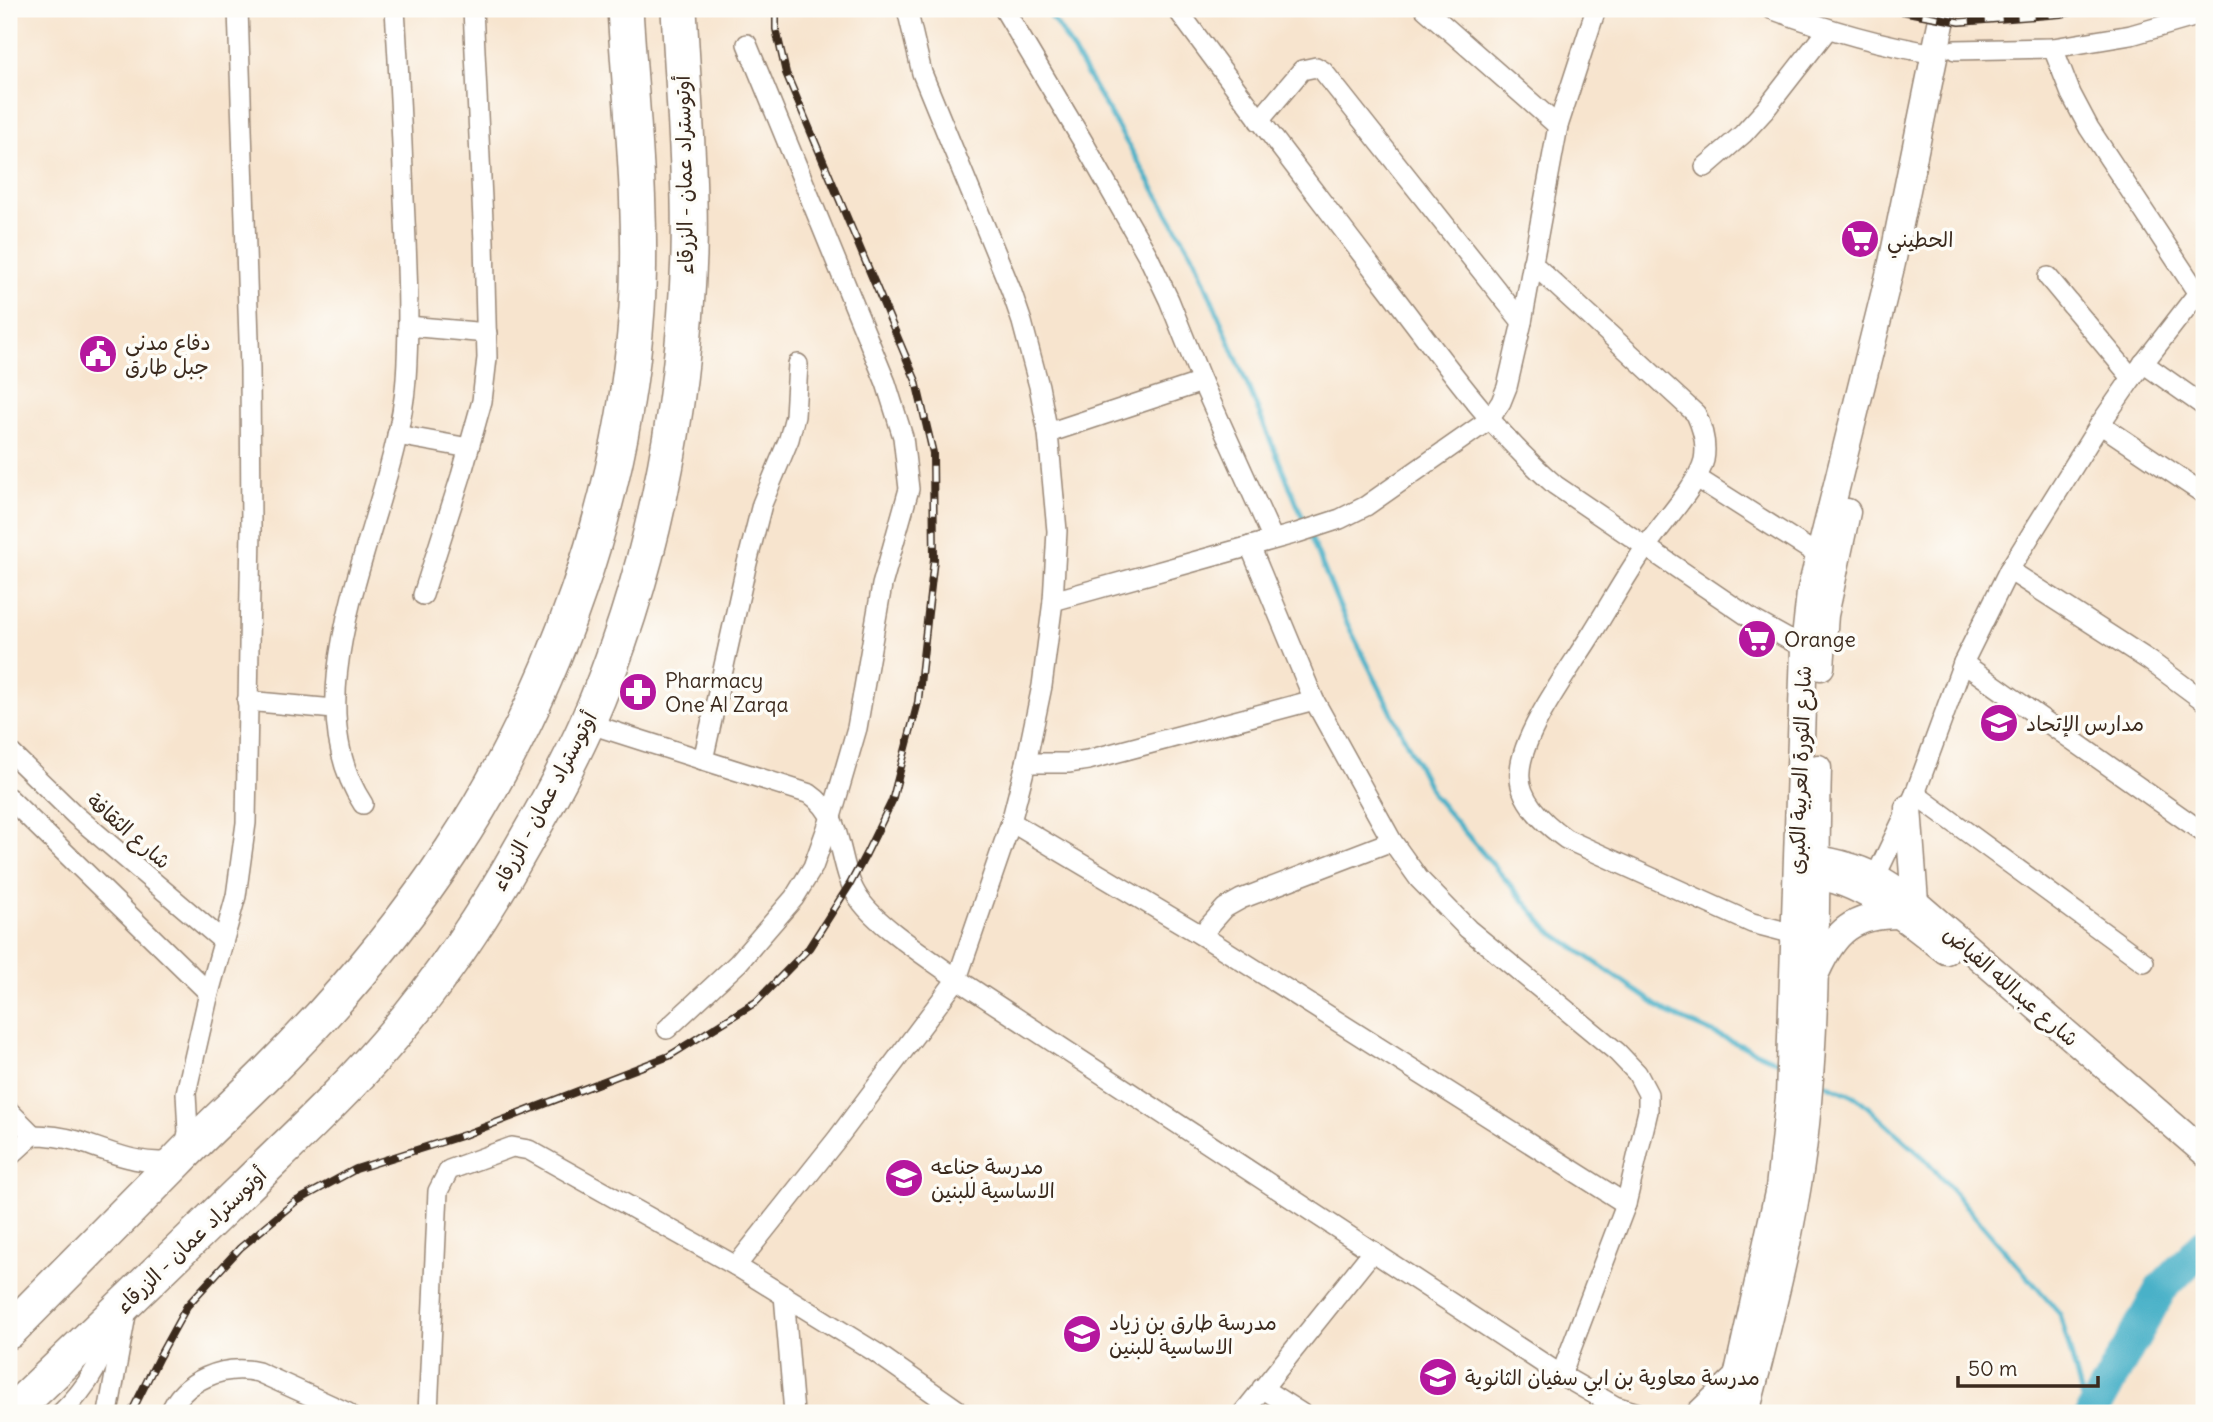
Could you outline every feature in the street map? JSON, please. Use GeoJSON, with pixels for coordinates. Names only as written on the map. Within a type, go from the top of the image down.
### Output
{"type":"FeatureCollection","features":[{"type":"Feature","properties":{"kind":"highway"},"geometry":{"type":"LineString","coordinates":[[9,1331],[302,1037],[415,902],[451,852],[508,755],[554,653],[583,571],[604,500],[631,366],[637,300],[639,220],[625,9]]}},
{"type":"Feature","properties":{"kind":"highway","name":"أوتوستراد عمان - الزرقاء"},"geometry":{"type":"LineString","coordinates":[[11,1413],[320,1115],[387,1043],[458,951],[508,873],[587,723],[615,652],[645,555],[667,456],[682,356],[689,254],[689,204],[679,9]]}},
{"type":"Feature","properties":{"kind":"main road","name":"شارع الثورة العربية الكبرى"},"geometry":{"type":"LineString","coordinates":[[1801,1064],[1794,934],[1806,867],[1825,615],[1946,52],[1944,9]]}},
{"type":"Feature","properties":{"kind":"main road","name":"شارع الثورة العربية الكبرى"},"geometry":{"type":"LineString","coordinates":[[1746,1413],[1788,1240],[1801,1064],[1813,979],[1806,867],[1804,648],[1808,603],[1946,52],[1964,9]]}},
{"type":"Feature","properties":{"kind":"main road"},"geometry":{"type":"LineString","coordinates":[[1813,979],[1835,937],[1849,926],[1907,909],[1911,801]]}},
{"type":"Feature","properties":{"kind":"main road","name":"شارع عبدالله الفياض"},"geometry":{"type":"LineString","coordinates":[[1806,867],[1872,886],[1907,909],[2204,1153]]}},
{"type":"Feature","properties":{"kind":"main road","name":"شارع عبدالله الفياض"},"geometry":{"type":"LineString","coordinates":[[1907,909],[2204,1170]]}},
{"type":"Feature","properties":{"kind":"main road","name":"شارع الثورة العربية الكبرى"},"geometry":{"type":"LineString","coordinates":[[1726,1413],[1737,1377],[1799,1100]]}},
{"type":"Feature","properties":{"kind":"main road"},"geometry":{"type":"LineString","coordinates":[[1700,1413],[1737,1377]]}},
{"type":"Feature","properties":{"kind":"street"},"geometry":{"type":"LineString","coordinates":[[9,1111],[33,1135],[64,1138],[150,1161],[178,1160],[188,1132],[186,1093],[209,993],[236,896],[246,823],[251,528],[250,369],[238,9]]}},
{"type":"Feature","properties":{"kind":"street"},"geometry":{"type":"LineString","coordinates":[[363,804],[350,784],[341,758],[334,709],[337,675],[354,591],[404,402],[408,274],[395,9]]}},
{"type":"Feature","properties":{"kind":"street"},"geometry":{"type":"LineString","coordinates":[[423,595],[482,401],[487,358],[473,9]]}},
{"type":"Feature","properties":{"kind":"street"},"geometry":{"type":"LineString","coordinates":[[736,1266],[837,1139],[957,979],[1011,822],[1027,763],[1042,686],[1053,601],[1057,531],[1048,433],[1039,386],[1022,322],[922,74],[907,9]]}},
{"type":"Feature","properties":{"kind":"street"},"geometry":{"type":"LineString","coordinates":[[1004,9],[1148,256],[1273,539]]}},
{"type":"Feature","properties":{"kind":"street"},"geometry":{"type":"LineString","coordinates":[[1177,9],[1259,121],[1489,420],[1555,485],[1752,619],[1804,648]]}},
{"type":"Feature","properties":{"kind":"street"},"geometry":{"type":"LineString","coordinates":[[1424,9],[1558,126]]}},
{"type":"Feature","properties":{"kind":"street"},"geometry":{"type":"LineString","coordinates":[[1053,601],[1340,519],[1366,506],[1489,420],[1507,387],[1522,322],[1558,126],[1596,9]]}},
{"type":"Feature","properties":{"kind":"street"},"geometry":{"type":"LineString","coordinates":[[1771,9],[1886,46],[1946,52],[2053,48],[2131,35],[2204,14]]}},
{"type":"Feature","properties":{"kind":"street"},"geometry":{"type":"LineString","coordinates":[[1705,167],[1744,134],[1828,29]]}},
{"type":"Feature","properties":{"kind":"street"},"geometry":{"type":"LineString","coordinates":[[667,1029],[738,963],[794,898],[813,867],[857,728],[876,608],[906,506],[909,472],[903,436],[886,383],[747,44]]}},
{"type":"Feature","properties":{"kind":"street"},"geometry":{"type":"LineString","coordinates":[[1872,886],[1911,801],[1963,663],[2009,570],[2100,424],[2137,370],[2201,288],[2089,128],[2071,94],[2053,48]]}},
{"type":"Feature","properties":{"kind":"street"},"geometry":{"type":"LineString","coordinates":[[1259,121],[1302,70],[1316,67],[1323,71],[1522,322]]}},
{"type":"Feature","properties":{"kind":"street"},"geometry":{"type":"LineString","coordinates":[[1532,264],[1696,414],[1703,429],[1705,445],[1704,461],[1697,478],[1647,546],[1542,715],[1525,748],[1519,773],[1524,793],[1535,812],[1566,839],[1752,923],[1794,934]]}},
{"type":"Feature","properties":{"kind":"street"},"geometry":{"type":"LineString","coordinates":[[2048,277],[2137,370],[2204,406]]}},
{"type":"Feature","properties":{"kind":"street"},"geometry":{"type":"LineString","coordinates":[[408,326],[487,333]]}},
{"type":"Feature","properties":{"kind":"street"},"geometry":{"type":"LineString","coordinates":[[703,760],[762,504],[789,439],[795,416],[798,364]]}},
{"type":"Feature","properties":{"kind":"street"},"geometry":{"type":"LineString","coordinates":[[1048,433],[1202,382]]}},
{"type":"Feature","properties":{"kind":"street"},"geometry":{"type":"LineString","coordinates":[[2100,424],[2204,494]]}},
{"type":"Feature","properties":{"kind":"street"},"geometry":{"type":"LineString","coordinates":[[397,435],[469,448]]}},
{"type":"Feature","properties":{"kind":"street"},"geometry":{"type":"LineString","coordinates":[[1697,478],[1818,555]]}},
{"type":"Feature","properties":{"kind":"street"},"geometry":{"type":"LineString","coordinates":[[1250,546],[1314,700],[1392,841],[1419,879],[1468,929],[1617,1052],[1637,1073],[1648,1094],[1648,1111],[1626,1204],[1561,1375]]}},
{"type":"Feature","properties":{"kind":"street"},"geometry":{"type":"LineString","coordinates":[[2009,570],[2150,661],[2204,701]]}},
{"type":"Feature","properties":{"kind":"street"},"geometry":{"type":"LineString","coordinates":[[1963,663],[2204,833]]}},
{"type":"Feature","properties":{"kind":"street"},"geometry":{"type":"LineString","coordinates":[[1027,763],[1088,760],[1314,700]]}},
{"type":"Feature","properties":{"kind":"street"},"geometry":{"type":"LineString","coordinates":[[247,701],[334,709]]}},
{"type":"Feature","properties":{"kind":"street"},"geometry":{"type":"LineString","coordinates":[[587,723],[810,794],[831,817],[839,837],[850,884],[859,900],[872,915],[957,979],[1561,1375],[1619,1410],[1639,1413]]}},
{"type":"Feature","properties":{"kind":"street","name":"شارع الثقافة"},"geometry":{"type":"LineString","coordinates":[[9,751],[75,815],[223,941]]}},
{"type":"Feature","properties":{"kind":"street"},"geometry":{"type":"LineString","coordinates":[[9,798],[209,993]]}},
{"type":"Feature","properties":{"kind":"street"},"geometry":{"type":"LineString","coordinates":[[1911,801],[2144,962]]}},
{"type":"Feature","properties":{"kind":"street"},"geometry":{"type":"LineString","coordinates":[[1011,822],[1201,935],[1626,1204]]}},
{"type":"Feature","properties":{"kind":"street"},"geometry":{"type":"LineString","coordinates":[[1201,935],[1225,908],[1241,900],[1392,841]]}},
{"type":"Feature","properties":{"kind":"street"},"geometry":{"type":"LineString","coordinates":[[9,1157],[33,1135]]}},
{"type":"Feature","properties":{"kind":"street"},"geometry":{"type":"LineString","coordinates":[[428,1413],[437,1201],[444,1177],[449,1170],[512,1147],[522,1147],[736,1266],[875,1352],[962,1413]]}},
{"type":"Feature","properties":{"kind":"street"},"geometry":{"type":"LineString","coordinates":[[1243,1413],[1373,1251]]}},
{"type":"Feature","properties":{"kind":"street"},"geometry":{"type":"LineString","coordinates":[[783,1295],[794,1413]]}},
{"type":"Feature","properties":{"kind":"street"},"geometry":{"type":"LineString","coordinates":[[61,1413],[85,1387],[95,1371],[121,1308]]}},
{"type":"Feature","properties":{"kind":"street"},"geometry":{"type":"LineString","coordinates":[[108,1413],[121,1308]]}},
{"type":"Feature","properties":{"kind":"street"},"geometry":{"type":"LineString","coordinates":[[170,1413],[176,1400],[186,1389],[206,1377],[243,1368],[258,1372],[348,1413]]}},
{"type":"Feature","properties":{"kind":"street"},"geometry":{"type":"LineString","coordinates":[[1262,1388],[1301,1413]]}},
{"type":"Feature","properties":{"kind":"waterway"},"geometry":{"type":"LineString","coordinates":[[1046,9],[1195,259],[1344,617],[1433,795],[1549,930],[1668,1013],[1783,1064]]}},
{"type":"Feature","properties":{"kind":"waterway"},"geometry":{"type":"LineString","coordinates":[[1817,1080],[1858,1098],[1925,1159],[2060,1314],[2087,1413]]}},
{"type":"Feature","properties":{"kind":"waterway"},"geometry":{"type":"LineString","coordinates":[[2092,1413],[2161,1289],[2204,1245]]}},
{"type":"Feature","properties":{"kind":"railway"},"geometry":{"type":"LineString","coordinates":[[131,1413],[187,1306],[240,1248],[295,1202],[356,1169],[464,1135],[669,1056],[756,1002],[809,948],[850,884],[892,801],[918,702],[934,559],[933,453],[916,381],[786,73],[776,29],[776,9]]}},
{"type":"Feature","properties":{"kind":"railway"},"geometry":{"type":"LineString","coordinates":[[1891,9],[1960,22],[2061,14],[2085,9]]}},
{"type":"Feature","properties":{"kind":"place","name":"الحطيني"},"geometry":{"type":"Point","coordinates":[1860,239]}},
{"type":"Feature","properties":{"kind":"place","name":"دفاع مدني جبل طارق"},"geometry":{"type":"Point","coordinates":[98,354]}},
{"type":"Feature","properties":{"kind":"place","name":"Orange"},"geometry":{"type":"Point","coordinates":[1757,639]}},
{"type":"Feature","properties":{"kind":"place","name":"Pharmacy One Al Zarqa"},"geometry":{"type":"Point","coordinates":[638,692]}},
{"type":"Feature","properties":{"kind":"place","name":"مدارس الإتحاد"},"geometry":{"type":"Point","coordinates":[1999,723]}},
{"type":"Feature","properties":{"kind":"place","name":"مدرسة جناعه الاساسية للبنين"},"geometry":{"type":"Point","coordinates":[904,1178]}},
{"type":"Feature","properties":{"kind":"place","name":"مدرسة طارق بن زياد الاساسية للبنين"},"geometry":{"type":"Point","coordinates":[1082,1334]}},
{"type":"Feature","properties":{"kind":"place","name":"مدرسة معاوية بن ابي سفيان الثانوية"},"geometry":{"type":"Point","coordinates":[1438,1377]}}]}
